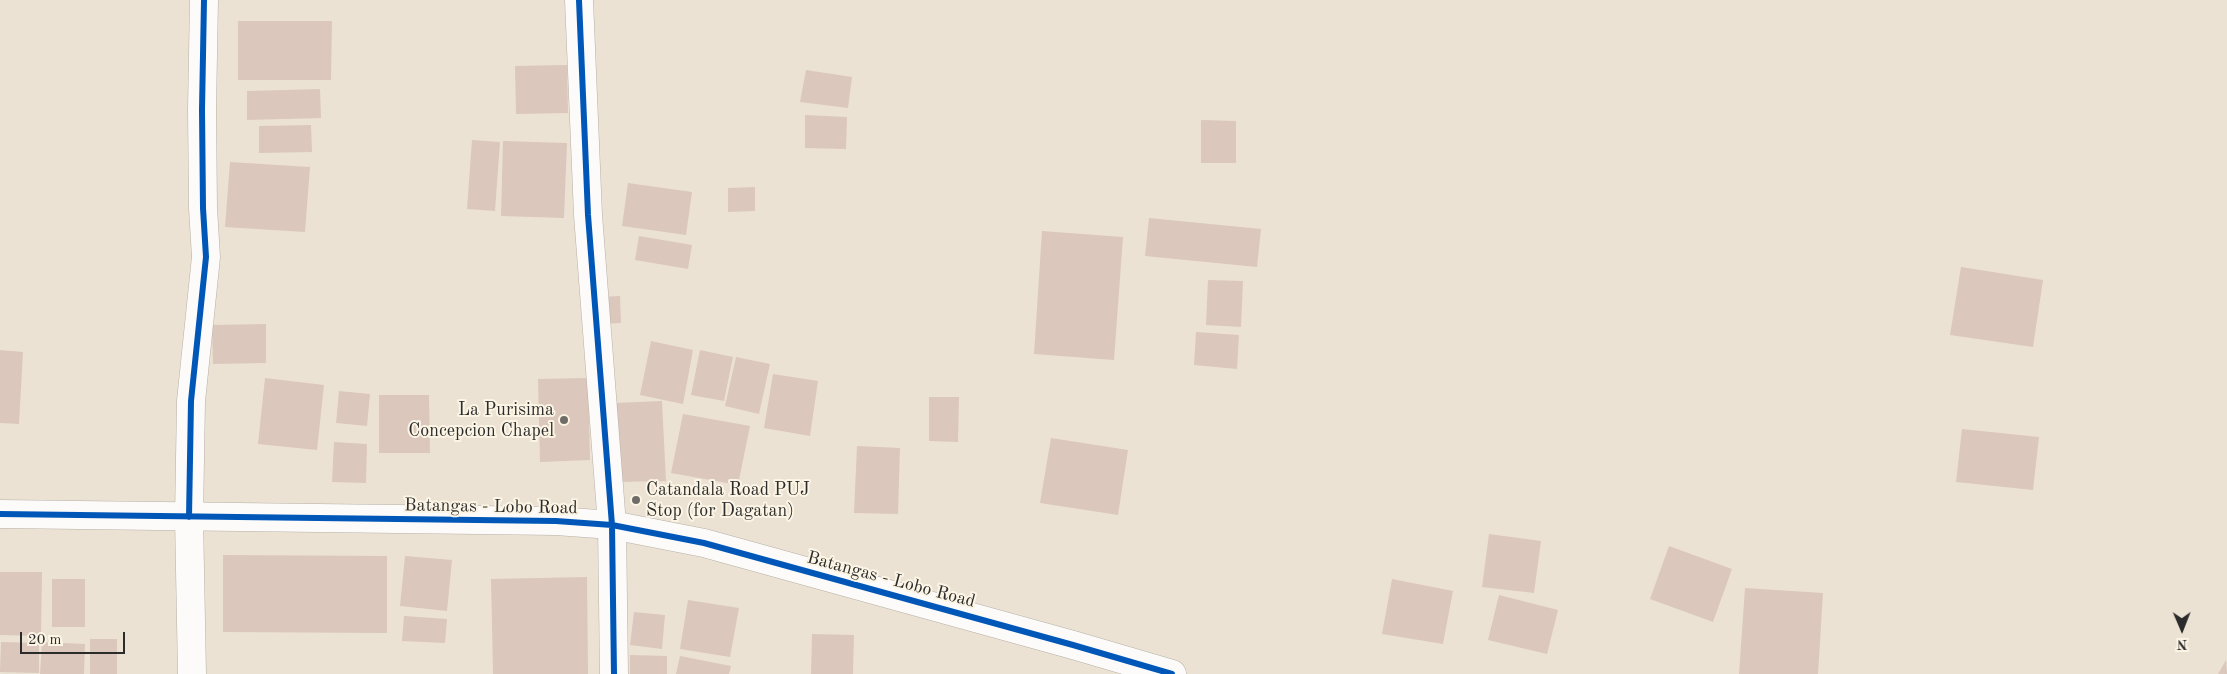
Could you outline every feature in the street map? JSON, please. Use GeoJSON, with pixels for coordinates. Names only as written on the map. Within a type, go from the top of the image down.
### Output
{"type":"FeatureCollection","features":[{"type":"Feature","properties":{"kind":"street"},"geometry":{"type":"LineString","coordinates":[[192,674],[189,517],[191,402],[206,257],[202,149],[204,0]]}},
{"type":"Feature","properties":{"kind":"street"},"geometry":{"type":"LineString","coordinates":[[580,0],[588,215],[612,525],[614,674]]}},
{"type":"Feature","properties":{"kind":"street","name":"Batangas - Lobo Road"},"geometry":{"type":"LineString","coordinates":[[0,514],[556,521],[612,525],[704,544],[1172,674]]}},
{"type":"Feature","properties":{"kind":"building"},"geometry":{"type":"Polygon","coordinates":[[[238,21],[332,21],[331,80],[238,80],[238,21]]]}},
{"type":"Feature","properties":{"kind":"building"},"geometry":{"type":"Polygon","coordinates":[[[567,65],[568,113],[516,114],[515,66],[567,65]]]}},
{"type":"Feature","properties":{"kind":"building"},"geometry":{"type":"Polygon","coordinates":[[[806,70],[852,77],[848,108],[800,102],[806,70]]]}},
{"type":"Feature","properties":{"kind":"building"},"geometry":{"type":"Polygon","coordinates":[[[320,89],[321,118],[247,120],[247,91],[320,89]]]}},
{"type":"Feature","properties":{"kind":"building"},"geometry":{"type":"Polygon","coordinates":[[[805,115],[847,117],[846,149],[805,148],[805,115]]]}},
{"type":"Feature","properties":{"kind":"building"},"geometry":{"type":"Polygon","coordinates":[[[1201,120],[1236,121],[1236,163],[1201,163],[1201,120]]]}},
{"type":"Feature","properties":{"kind":"building"},"geometry":{"type":"Polygon","coordinates":[[[311,125],[312,152],[259,153],[259,126],[311,125]]]}},
{"type":"Feature","properties":{"kind":"building"},"geometry":{"type":"Polygon","coordinates":[[[472,140],[500,142],[495,211],[467,209],[472,140]]]}},
{"type":"Feature","properties":{"kind":"building"},"geometry":{"type":"Polygon","coordinates":[[[503,141],[567,143],[564,218],[501,216],[503,141]]]}},
{"type":"Feature","properties":{"kind":"building"},"geometry":{"type":"Polygon","coordinates":[[[230,162],[310,167],[305,232],[225,227],[230,162]]]}},
{"type":"Feature","properties":{"kind":"building"},"geometry":{"type":"Polygon","coordinates":[[[628,183],[692,192],[686,235],[622,226],[628,183]]]}},
{"type":"Feature","properties":{"kind":"building"},"geometry":{"type":"Polygon","coordinates":[[[755,187],[755,211],[728,212],[728,188],[755,187]]]}},
{"type":"Feature","properties":{"kind":"building"},"geometry":{"type":"Polygon","coordinates":[[[1149,218],[1261,229],[1257,267],[1145,256],[1149,218]]]}},
{"type":"Feature","properties":{"kind":"building"},"geometry":{"type":"Polygon","coordinates":[[[1042,231],[1123,237],[1114,360],[1034,354],[1042,231]]]}},
{"type":"Feature","properties":{"kind":"building"},"geometry":{"type":"Polygon","coordinates":[[[639,236],[692,245],[688,269],[635,260],[639,236]]]}},
{"type":"Feature","properties":{"kind":"building"},"geometry":{"type":"Polygon","coordinates":[[[1961,267],[2043,280],[2033,347],[1950,335],[1961,267]]]}},
{"type":"Feature","properties":{"kind":"building"},"geometry":{"type":"Polygon","coordinates":[[[1208,280],[1243,281],[1241,327],[1206,325],[1208,280]]]}},
{"type":"Feature","properties":{"kind":"building"},"geometry":{"type":"Polygon","coordinates":[[[620,296],[621,323],[601,324],[600,297],[620,296]]]}},
{"type":"Feature","properties":{"kind":"building"},"geometry":{"type":"Polygon","coordinates":[[[266,324],[266,363],[213,364],[212,325],[266,324]]]}},
{"type":"Feature","properties":{"kind":"building"},"geometry":{"type":"Polygon","coordinates":[[[1196,332],[1239,335],[1237,369],[1194,365],[1196,332]]]}},
{"type":"Feature","properties":{"kind":"building"},"geometry":{"type":"Polygon","coordinates":[[[651,341],[693,350],[683,404],[640,395],[651,341]]]}},
{"type":"Feature","properties":{"kind":"building"},"geometry":{"type":"Polygon","coordinates":[[[0,350],[23,352],[19,424],[0,423],[0,350]]]}},
{"type":"Feature","properties":{"kind":"building"},"geometry":{"type":"Polygon","coordinates":[[[700,350],[733,357],[724,401],[691,395],[700,350]]]}},
{"type":"Feature","properties":{"kind":"building"},"geometry":{"type":"Polygon","coordinates":[[[736,357],[770,364],[759,414],[725,406],[736,357]]]}},
{"type":"Feature","properties":{"kind":"building"},"geometry":{"type":"Polygon","coordinates":[[[773,374],[818,381],[810,436],[764,428],[773,374]]]}},
{"type":"Feature","properties":{"kind":"building"},"geometry":{"type":"Polygon","coordinates":[[[265,378],[324,385],[317,450],[258,444],[265,378]]]}},
{"type":"Feature","properties":{"kind":"building","name":"La Purisima Concepcion Chapel"},"geometry":{"type":"Polygon","coordinates":[[[588,378],[590,460],[540,462],[538,379],[588,378]]]}},
{"type":"Feature","properties":{"kind":"building"},"geometry":{"type":"Polygon","coordinates":[[[339,391],[370,394],[367,426],[336,423],[339,391]]]}},
{"type":"Feature","properties":{"kind":"building"},"geometry":{"type":"Polygon","coordinates":[[[379,395],[429,395],[430,453],[379,453],[379,395]]]}},
{"type":"Feature","properties":{"kind":"building"},"geometry":{"type":"Polygon","coordinates":[[[929,397],[959,397],[958,442],[929,441],[929,397]]]}},
{"type":"Feature","properties":{"kind":"building"},"geometry":{"type":"Polygon","coordinates":[[[662,401],[666,481],[619,482],[615,403],[662,401]]]}},
{"type":"Feature","properties":{"kind":"building"},"geometry":{"type":"Polygon","coordinates":[[[683,414],[750,426],[738,485],[671,473],[683,414]]]}},
{"type":"Feature","properties":{"kind":"building"},"geometry":{"type":"Polygon","coordinates":[[[1962,429],[2039,437],[2033,490],[1956,482],[1962,429]]]}},
{"type":"Feature","properties":{"kind":"building"},"geometry":{"type":"Polygon","coordinates":[[[1051,438],[1128,450],[1118,515],[1040,503],[1051,438]]]}},
{"type":"Feature","properties":{"kind":"building"},"geometry":{"type":"Polygon","coordinates":[[[334,442],[367,444],[366,483],[332,482],[334,442]]]}},
{"type":"Feature","properties":{"kind":"building"},"geometry":{"type":"Polygon","coordinates":[[[857,446],[900,448],[898,514],[854,513],[857,446]]]}},
{"type":"Feature","properties":{"kind":"building"},"geometry":{"type":"Polygon","coordinates":[[[1489,534],[1541,541],[1534,593],[1482,587],[1489,534]]]}},
{"type":"Feature","properties":{"kind":"building"},"geometry":{"type":"Polygon","coordinates":[[[1669,546],[1732,569],[1713,622],[1650,599],[1669,546]]]}},
{"type":"Feature","properties":{"kind":"building"},"geometry":{"type":"Polygon","coordinates":[[[223,555],[387,556],[387,633],[223,632],[223,555]]]}},
{"type":"Feature","properties":{"kind":"building"},"geometry":{"type":"Polygon","coordinates":[[[405,556],[452,560],[447,611],[400,606],[405,556]]]}},
{"type":"Feature","properties":{"kind":"building"},"geometry":{"type":"Polygon","coordinates":[[[0,572],[42,572],[41,636],[0,635],[0,572]]]}},
{"type":"Feature","properties":{"kind":"building"},"geometry":{"type":"Polygon","coordinates":[[[587,577],[588,674],[493,674],[491,579],[587,577]]]}},
{"type":"Feature","properties":{"kind":"building"},"geometry":{"type":"Polygon","coordinates":[[[52,579],[85,579],[85,627],[52,627],[52,579]]]}},
{"type":"Feature","properties":{"kind":"building"},"geometry":{"type":"Polygon","coordinates":[[[1392,579],[1453,591],[1443,644],[1382,634],[1392,579]]]}},
{"type":"Feature","properties":{"kind":"building"},"geometry":{"type":"Polygon","coordinates":[[[1745,588],[1823,593],[1818,674],[1739,674],[1745,588]]]}},
{"type":"Feature","properties":{"kind":"building"},"geometry":{"type":"Polygon","coordinates":[[[1499,595],[1558,610],[1547,654],[1488,640],[1499,595]]]}},
{"type":"Feature","properties":{"kind":"building"},"geometry":{"type":"Polygon","coordinates":[[[688,600],[739,608],[730,657],[680,649],[688,600]]]}},
{"type":"Feature","properties":{"kind":"building"},"geometry":{"type":"Polygon","coordinates":[[[634,612],[665,615],[662,649],[630,645],[634,612]]]}},
{"type":"Feature","properties":{"kind":"building"},"geometry":{"type":"Polygon","coordinates":[[[404,616],[447,619],[445,643],[402,641],[404,616]]]}},
{"type":"Feature","properties":{"kind":"building"},"geometry":{"type":"Polygon","coordinates":[[[812,634],[854,635],[853,674],[811,674],[812,634]]]}},
{"type":"Feature","properties":{"kind":"building"},"geometry":{"type":"Polygon","coordinates":[[[90,639],[117,639],[117,674],[90,674],[90,639]]]}},
{"type":"Feature","properties":{"kind":"building"},"geometry":{"type":"Polygon","coordinates":[[[1,642],[39,643],[39,673],[0,672],[1,642]]]}},
{"type":"Feature","properties":{"kind":"building"},"geometry":{"type":"Polygon","coordinates":[[[42,642],[85,644],[84,674],[40,674],[42,642]]]}},
{"type":"Feature","properties":{"kind":"building"},"geometry":{"type":"Polygon","coordinates":[[[630,655],[667,656],[667,674],[630,674],[630,655]]]}},
{"type":"Feature","properties":{"kind":"building"},"geometry":{"type":"Polygon","coordinates":[[[680,656],[731,666],[729,674],[676,674],[680,656]]]}},
{"type":"Feature","properties":{"kind":"building"},"geometry":{"type":"Polygon","coordinates":[[[2226,660],[2227,674],[2218,674],[2226,660]]]}},
{"type":"Feature","properties":{"kind":"cycle path"},"geometry":{"type":"LineString","coordinates":[[189,517],[191,401],[206,257],[203,208],[202,110],[204,0]]}},
{"type":"Feature","properties":{"kind":"cycle path"},"geometry":{"type":"LineString","coordinates":[[579,0],[588,215],[612,525],[614,674]]}},
{"type":"Feature","properties":{"kind":"cycle path"},"geometry":{"type":"LineString","coordinates":[[0,514],[556,521],[612,525],[704,543],[1172,674]]}},
{"type":"Feature","properties":{"kind":"place","name":"La Purisima Concepcion Chapel"},"geometry":{"type":"Point","coordinates":[564,420]}},
{"type":"Feature","properties":{"kind":"place","name":"Catandala Road PUJ Stop (for Dagatan)"},"geometry":{"type":"Point","coordinates":[636,500]}}]}
